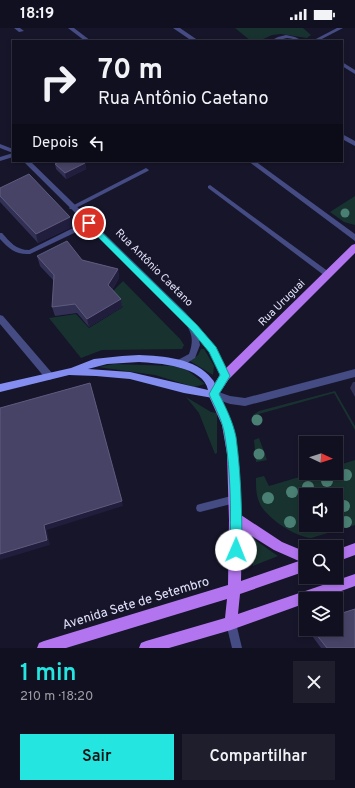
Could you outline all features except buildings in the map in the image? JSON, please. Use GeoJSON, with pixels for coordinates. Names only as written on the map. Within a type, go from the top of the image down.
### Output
{"type":"FeatureCollection","features":[{"type":"Feature","properties":{"kind":"main road","name":"Rua Uruguai"},"geometry":{"type":"LineString","coordinates":[[225,376],[355,247]]}},
{"type":"Feature","properties":{"kind":"main road"},"geometry":{"type":"LineString","coordinates":[[225,376],[213,394],[224,414],[230,436],[235,499],[236,519],[234,590],[231,623]]}},
{"type":"Feature","properties":{"kind":"main road"},"geometry":{"type":"LineString","coordinates":[[236,519],[268,540],[299,555]]}},
{"type":"Feature","properties":{"kind":"main road"},"geometry":{"type":"LineString","coordinates":[[343,553],[355,549]]}},
{"type":"Feature","properties":{"kind":"main road","name":"Avenida Sete de Setembro"},"geometry":{"type":"LineString","coordinates":[[44,648],[234,590],[299,567]]}},
{"type":"Feature","properties":{"kind":"main road"},"geometry":{"type":"LineString","coordinates":[[146,648],[231,623],[355,580]]}},
{"type":"Feature","properties":{"kind":"street"},"geometry":{"type":"LineString","coordinates":[[71,28],[87,40]]}},
{"type":"Feature","properties":{"kind":"street"},"geometry":{"type":"LineString","coordinates":[[176,28],[194,40]]}},
{"type":"Feature","properties":{"kind":"street"},"geometry":{"type":"LineString","coordinates":[[275,40],[288,36],[298,40]]}},
{"type":"Feature","properties":{"kind":"street"},"geometry":{"type":"LineString","coordinates":[[343,65],[355,72]]}},
{"type":"Feature","properties":{"kind":"street"},"geometry":{"type":"LineString","coordinates":[[343,137],[355,144]]}},
{"type":"Feature","properties":{"kind":"street"},"geometry":{"type":"LineString","coordinates":[[0,146],[12,151]]}},
{"type":"Feature","properties":{"kind":"street"},"geometry":{"type":"LineString","coordinates":[[0,159],[12,155]]}},
{"type":"Feature","properties":{"kind":"street","name":"Rua Antônio Caetano"},"geometry":{"type":"LineString","coordinates":[[27,162],[194,328],[212,349],[225,376]]}},
{"type":"Feature","properties":{"kind":"street"},"geometry":{"type":"LineString","coordinates":[[251,162],[355,238]]}},
{"type":"Feature","properties":{"kind":"street"},"geometry":{"type":"LineString","coordinates":[[0,318],[49,376]]}},
{"type":"Feature","properties":{"kind":"street"},"geometry":{"type":"LineString","coordinates":[[179,363],[192,356],[196,345],[194,328]]}},
{"type":"Feature","properties":{"kind":"street"},"geometry":{"type":"LineString","coordinates":[[0,388],[70,372],[93,363],[114,360],[153,360],[179,363],[193,369],[210,383],[213,394]]}},
{"type":"Feature","properties":{"kind":"street"},"geometry":{"type":"LineString","coordinates":[[70,372],[102,372],[137,377],[176,388],[213,394],[230,400],[245,402],[355,373]]}},
{"type":"Feature","properties":{"kind":"street"},"geometry":{"type":"LineString","coordinates":[[231,623],[237,648]]}},
{"type":"Feature","properties":{"kind":"lane"},"geometry":{"type":"LineString","coordinates":[[316,40],[341,28]]}},
{"type":"Feature","properties":{"kind":"lane"},"geometry":{"type":"LineString","coordinates":[[72,208],[146,170]]}},
{"type":"Feature","properties":{"kind":"lane"},"geometry":{"type":"LineString","coordinates":[[210,187],[327,274]]}},
{"type":"Feature","properties":{"kind":"lane"},"geometry":{"type":"LineString","coordinates":[[0,235],[13,249],[24,253],[30,252],[89,223]]}},
{"type":"Feature","properties":{"kind":"lane"},"geometry":{"type":"LineString","coordinates":[[200,508],[235,499]]}},
{"type":"Feature","properties":{"kind":"green space"},"geometry":{"type":"Polygon","coordinates":[[[235,28],[303,28],[311,35],[307,38],[281,34],[272,35],[261,40],[250,40],[235,28]]]}},
{"type":"Feature","properties":{"kind":"green space"},"geometry":{"type":"Polygon","coordinates":[[[355,196],[355,225],[344,222],[330,212],[355,196]]]}},
{"type":"Feature","properties":{"kind":"green space"},"geometry":{"type":"Polygon","coordinates":[[[123,281],[180,339],[184,345],[182,349],[102,350],[81,358],[49,318],[76,314],[89,328],[123,307],[110,294],[123,281]]]}},
{"type":"Feature","properties":{"kind":"green space"},"geometry":{"type":"Polygon","coordinates":[[[201,349],[204,349],[214,366],[213,375],[190,361],[198,355],[201,349]]]}},
{"type":"Feature","properties":{"kind":"green space"},"geometry":{"type":"Polygon","coordinates":[[[114,364],[173,366],[187,370],[205,384],[194,387],[155,375],[98,367],[114,364]]]}},
{"type":"Feature","properties":{"kind":"green space"},"geometry":{"type":"Polygon","coordinates":[[[335,391],[355,426],[355,430],[334,393],[259,414],[262,423],[254,425],[253,415],[259,411],[335,391]]]}},
{"type":"Feature","properties":{"kind":"green space"},"geometry":{"type":"Polygon","coordinates":[[[186,397],[211,412],[217,413],[217,453],[215,454],[199,413],[186,397]]]}},
{"type":"Feature","properties":{"kind":"green space"},"geometry":{"type":"Polygon","coordinates":[[[259,438],[267,460],[256,462],[254,440],[259,438]]]}},
{"type":"Feature","properties":{"kind":"green space"},"geometry":{"type":"Polygon","coordinates":[[[355,460],[355,525],[343,529],[343,488],[299,488],[299,532],[331,532],[311,538],[304,537],[290,531],[270,517],[259,503],[256,489],[256,478],[264,476],[269,486],[299,477],[299,480],[343,480],[343,464],[355,460]]]}},
{"type":"Feature","properties":{"kind":"green space"},"geometry":{"type":"Polygon","coordinates":[[[251,537],[275,554],[278,556],[253,566],[251,537]]]}},
{"type":"Feature","properties":{"kind":"route"},"geometry":{"type":"LineString","coordinates":[[89,223],[194,328],[212,349],[225,376],[213,394],[224,414],[230,436],[234,477],[236,550]]}}]}
